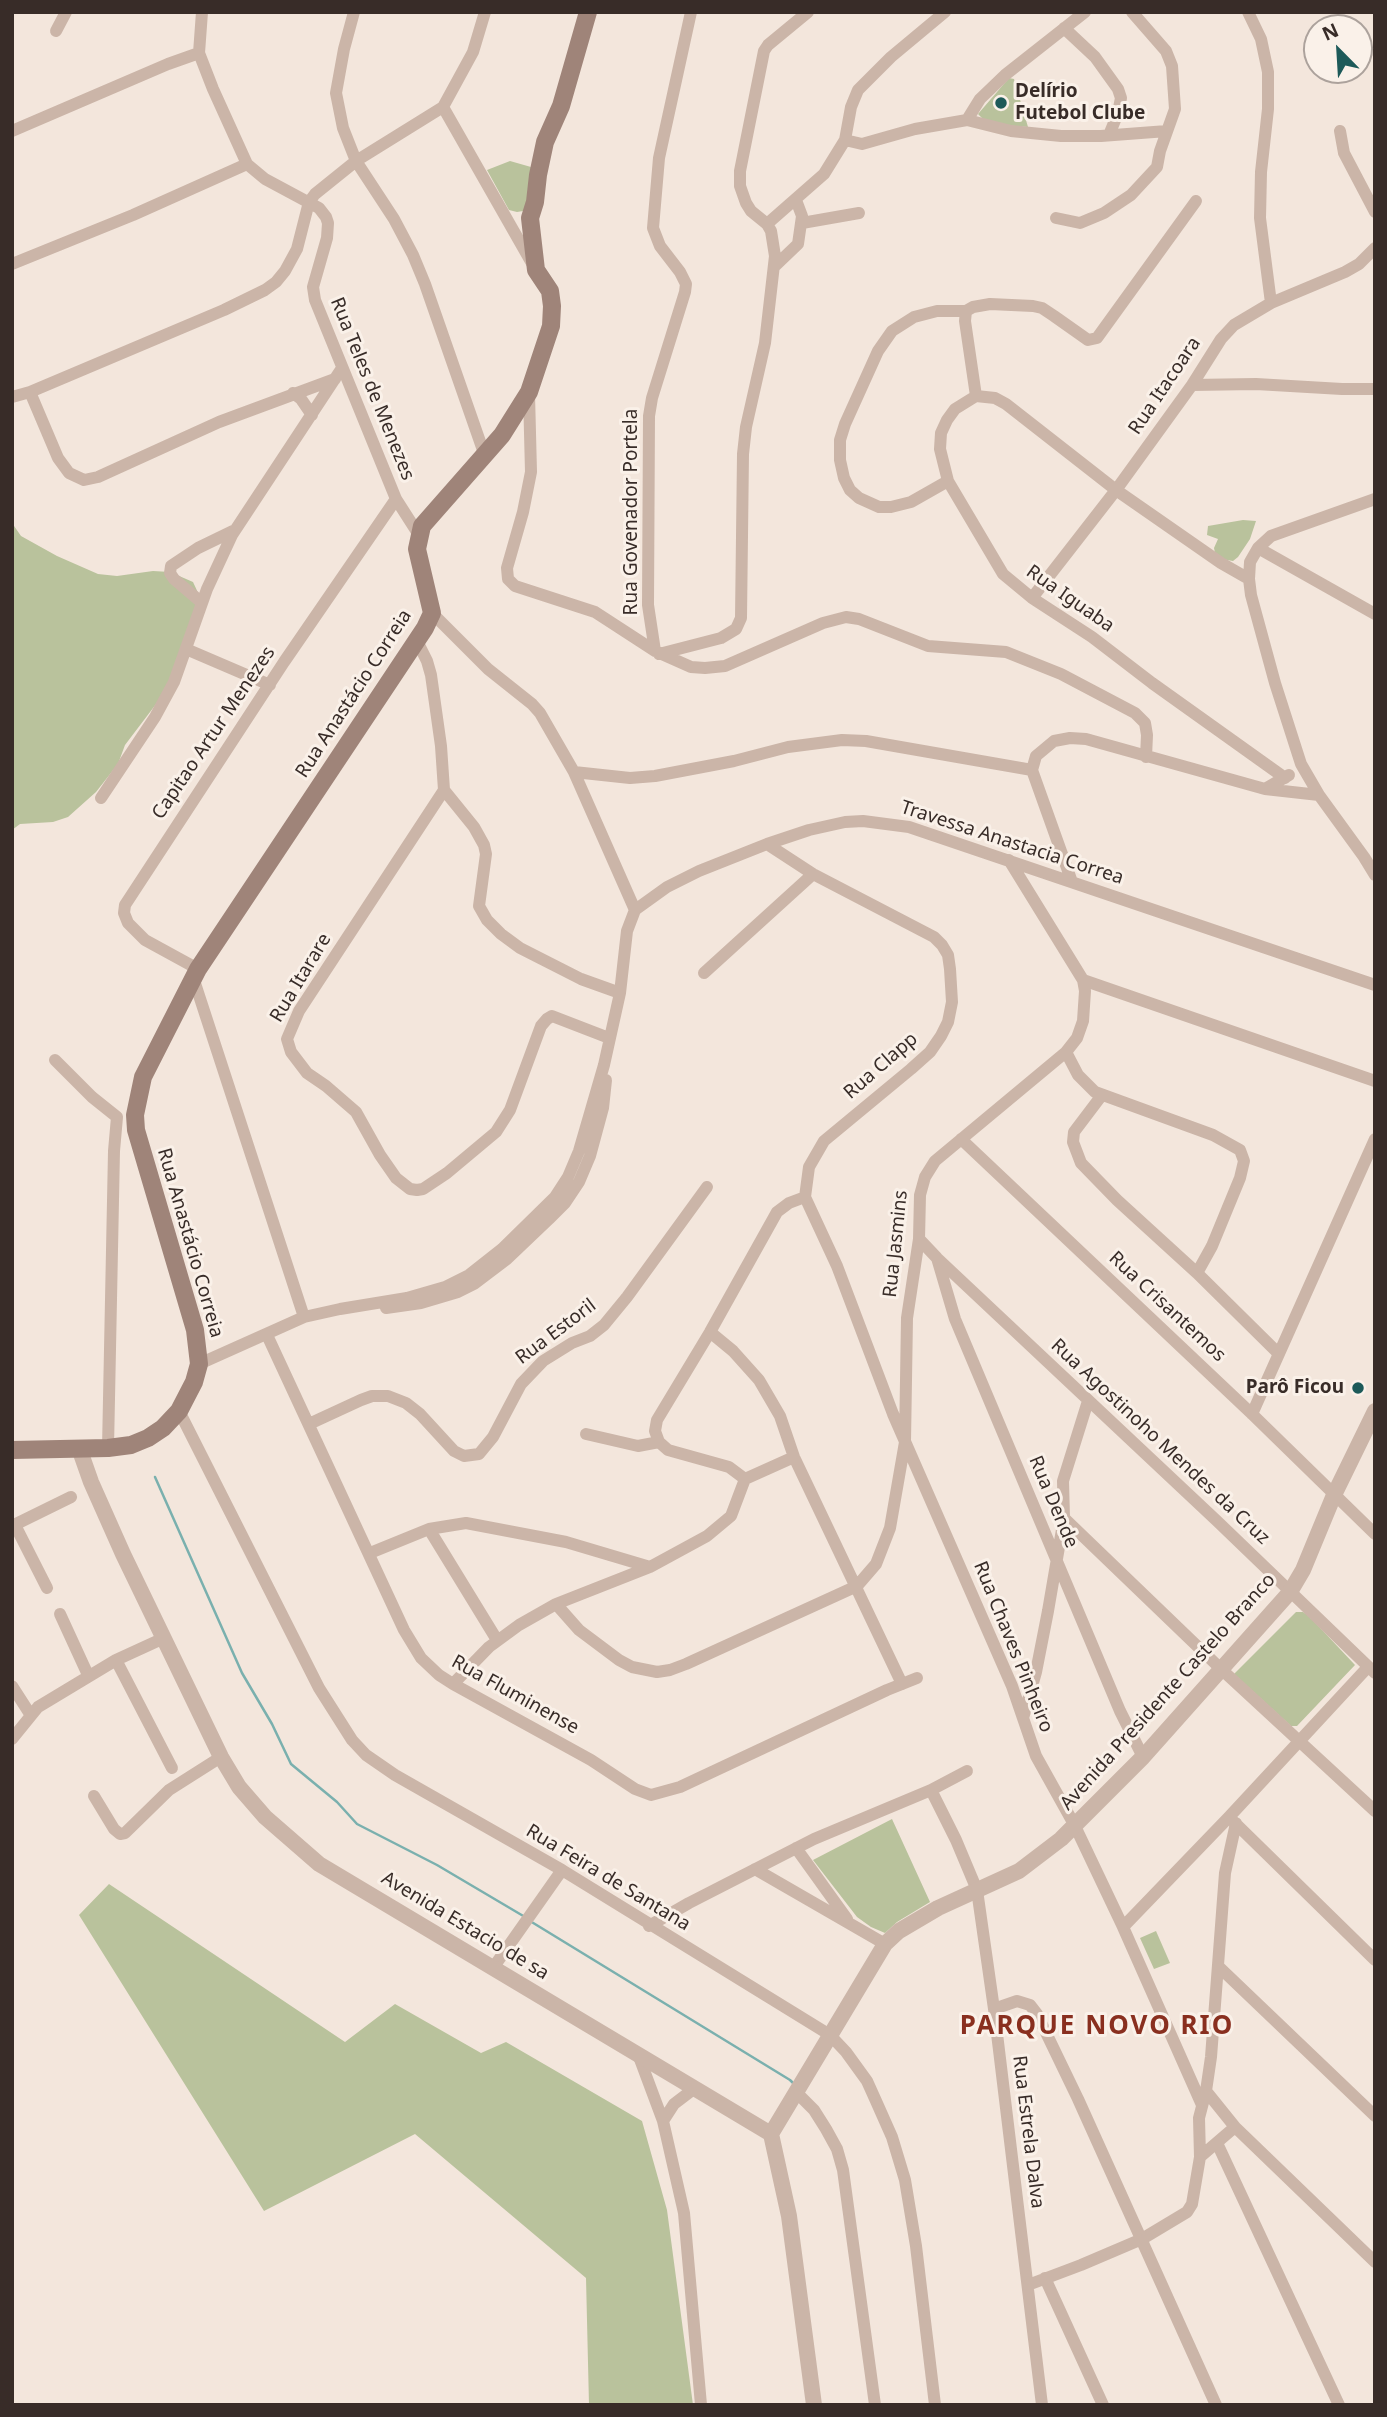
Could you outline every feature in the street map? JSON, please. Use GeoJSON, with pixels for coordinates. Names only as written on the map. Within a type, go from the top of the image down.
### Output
{"type":"FeatureCollection","features":[{"type":"Feature","properties":{"kind":"main road"},"geometry":{"type":"LineString","coordinates":[[419,535],[428,518],[502,435],[529,392],[551,326],[550,291],[536,270],[530,218],[545,142],[561,106],[588,12]]}},
{"type":"Feature","properties":{"kind":"main road","name":"Rua Anastácio Correia"},"geometry":{"type":"LineString","coordinates":[[12,1450],[131,1445],[149,1438],[163,1428],[179,1411],[194,1382],[200,1364],[195,1330],[139,1145],[126,1116],[196,973],[417,641],[432,612],[417,549],[419,535]]}},
{"type":"Feature","properties":{"kind":"street"},"geometry":{"type":"LineString","coordinates":[[56,31],[66,12]]}},
{"type":"Feature","properties":{"kind":"street","name":"Rua Teles de Menezes"},"geometry":{"type":"LineString","coordinates":[[202,12],[199,53],[247,164],[265,179],[322,211],[328,223],[327,238],[313,293],[335,379],[352,393],[396,499],[419,535]]}},
{"type":"Feature","properties":{"kind":"street"},"geometry":{"type":"LineString","coordinates":[[354,12],[336,93],[343,128],[356,161],[394,219],[413,255],[485,456]]}},
{"type":"Feature","properties":{"kind":"street"},"geometry":{"type":"LineString","coordinates":[[12,397],[30,392],[224,310],[276,282],[297,249],[309,202],[320,188],[356,161],[443,107],[473,52],[485,12]]}},
{"type":"Feature","properties":{"kind":"street","name":"Rua Govenador Portela"},"geometry":{"type":"LineString","coordinates":[[657,652],[648,605],[649,416],[652,398],[685,292],[685,284],[680,272],[660,246],[653,228],[659,158],[691,12]]}},
{"type":"Feature","properties":{"kind":"street"},"geometry":{"type":"LineString","coordinates":[[657,652],[722,638],[736,629],[741,618],[743,454],[746,427],[765,343],[775,265],[769,227],[751,211],[740,186],[740,171],[764,51],[808,12]]}},
{"type":"Feature","properties":{"kind":"street"},"geometry":{"type":"LineString","coordinates":[[769,227],[824,174],[845,139],[851,107],[858,90],[881,66],[945,12]]}},
{"type":"Feature","properties":{"kind":"street"},"geometry":{"type":"LineString","coordinates":[[967,120],[980,99],[1005,75],[1085,12]]}},
{"type":"Feature","properties":{"kind":"street"},"geometry":{"type":"LineString","coordinates":[[1056,218],[1080,223],[1104,213],[1130,195],[1157,167],[1175,109],[1172,66],[1166,51],[1132,12]]}},
{"type":"Feature","properties":{"kind":"street"},"geometry":{"type":"LineString","coordinates":[[1248,12],[1261,39],[1268,72],[1260,218],[1271,303]]}},
{"type":"Feature","properties":{"kind":"street"},"geometry":{"type":"LineString","coordinates":[[1064,28],[1099,62],[1118,89],[1121,98],[1109,135]]}},
{"type":"Feature","properties":{"kind":"street"},"geometry":{"type":"LineString","coordinates":[[12,131],[199,53]]}},
{"type":"Feature","properties":{"kind":"street"},"geometry":{"type":"LineString","coordinates":[[443,107],[536,270]]}},
{"type":"Feature","properties":{"kind":"street"},"geometry":{"type":"LineString","coordinates":[[845,139],[862,144],[915,129],[967,120],[1011,131],[1061,136],[1167,131]]}},
{"type":"Feature","properties":{"kind":"street"},"geometry":{"type":"LineString","coordinates":[[1340,131],[1344,153],[1375,212]]}},
{"type":"Feature","properties":{"kind":"street"},"geometry":{"type":"LineString","coordinates":[[12,264],[133,215],[247,164]]}},
{"type":"Feature","properties":{"kind":"street"},"geometry":{"type":"LineString","coordinates":[[775,265],[798,244],[802,216],[796,200]]}},
{"type":"Feature","properties":{"kind":"street"},"geometry":{"type":"LineString","coordinates":[[948,481],[911,502],[879,507],[859,498],[850,490],[844,478],[840,440],[845,424],[878,351],[892,331],[914,317],[937,311],[966,311],[990,304],[1042,308],[1088,340],[1101,335],[1196,201]]}},
{"type":"Feature","properties":{"kind":"street"},"geometry":{"type":"LineString","coordinates":[[802,223],[859,213]]}},
{"type":"Feature","properties":{"kind":"street","name":"Rua Itacoara"},"geometry":{"type":"LineString","coordinates":[[1032,598],[1116,490],[1221,339],[1234,325],[1271,303],[1345,272],[1359,264],[1375,248]]}},
{"type":"Feature","properties":{"kind":"street"},"geometry":{"type":"LineString","coordinates":[[966,311],[965,321],[976,396],[995,398],[1006,404],[1116,490],[1221,563],[1249,579]]}},
{"type":"Feature","properties":{"kind":"street"},"geometry":{"type":"LineString","coordinates":[[30,392],[58,458],[69,473],[84,480],[98,477],[219,422],[335,379]]}},
{"type":"Feature","properties":{"kind":"street"},"geometry":{"type":"LineString","coordinates":[[335,379],[343,390],[352,393]]}},
{"type":"Feature","properties":{"kind":"street"},"geometry":{"type":"LineString","coordinates":[[101,798],[174,682],[201,603],[235,531],[335,379]]}},
{"type":"Feature","properties":{"kind":"street"},"geometry":{"type":"LineString","coordinates":[[1192,384],[1375,389]]}},
{"type":"Feature","properties":{"kind":"street"},"geometry":{"type":"LineString","coordinates":[[529,392],[531,472],[507,568],[508,579],[512,584],[604,617],[657,652],[691,667],[725,666],[823,623],[846,617],[859,619],[928,646],[1006,652],[1061,674],[1142,718],[1147,735],[1146,757]]}},
{"type":"Feature","properties":{"kind":"street"},"geometry":{"type":"LineString","coordinates":[[293,393],[301,399],[312,415]]}},
{"type":"Feature","properties":{"kind":"street","name":"Rua Iguaba"},"geometry":{"type":"LineString","coordinates":[[976,396],[955,409],[941,433],[940,449],[948,481],[1003,574],[1032,598],[1092,637],[1285,778]]}},
{"type":"Feature","properties":{"kind":"street","name":"Capitao Artur Menezes"},"geometry":{"type":"LineString","coordinates":[[196,973],[145,940],[128,923],[124,913],[125,905],[396,499]]}},
{"type":"Feature","properties":{"kind":"street"},"geometry":{"type":"LineString","coordinates":[[1375,499],[1271,536],[1258,548],[1250,562],[1249,579],[1253,604],[1275,683],[1301,764],[1319,795],[1375,875]]}},
{"type":"Feature","properties":{"kind":"street"},"geometry":{"type":"LineString","coordinates":[[201,603],[174,579],[170,573],[171,566],[198,548],[235,531]]}},
{"type":"Feature","properties":{"kind":"street"},"geometry":{"type":"LineString","coordinates":[[1258,548],[1375,614]]}},
{"type":"Feature","properties":{"kind":"street"},"geometry":{"type":"LineString","coordinates":[[200,1364],[304,1317],[355,1307],[404,1307],[458,1292],[488,1274],[535,1234],[565,1203],[579,1182],[590,1157],[603,1108],[606,1084],[604,1065],[620,993],[625,943],[635,910],[573,772],[540,713],[488,669],[432,612]]}},
{"type":"Feature","properties":{"kind":"street"},"geometry":{"type":"LineString","coordinates":[[417,641],[427,661],[430,675],[441,746],[444,790],[474,827],[484,845],[486,853],[479,906],[487,920],[520,948],[581,979],[620,993]]}},
{"type":"Feature","properties":{"kind":"street"},"geometry":{"type":"LineString","coordinates":[[186,649],[270,685]]}},
{"type":"Feature","properties":{"kind":"street"},"geometry":{"type":"LineString","coordinates":[[1072,882],[1032,771],[1036,755],[1054,741],[1086,739],[1265,789],[1319,795]]}},
{"type":"Feature","properties":{"kind":"street"},"geometry":{"type":"LineString","coordinates":[[573,772],[631,778],[655,776],[788,747],[842,740],[879,743],[1032,771]]}},
{"type":"Feature","properties":{"kind":"street"},"geometry":{"type":"LineString","coordinates":[[1265,789],[1285,778],[1301,764]]}},
{"type":"Feature","properties":{"kind":"street","name":"Rua Itarare"},"geometry":{"type":"LineString","coordinates":[[444,790],[299,1011],[287,1038],[296,1060],[307,1073],[356,1112],[396,1178],[410,1189],[417,1190],[447,1173],[496,1132],[510,1110],[541,1026],[547,1018],[552,1016],[609,1038]]}},
{"type":"Feature","properties":{"kind":"street","name":"Travessa Anastacia Correa"},"geometry":{"type":"LineString","coordinates":[[635,910],[667,887],[767,844],[809,830],[863,821],[909,827],[1375,985]]}},
{"type":"Feature","properties":{"kind":"street","name":"Rua Clapp"},"geometry":{"type":"LineString","coordinates":[[767,844],[813,874],[934,937],[948,955],[952,1002],[948,1022],[930,1052],[824,1141],[809,1167],[805,1197]]}},
{"type":"Feature","properties":{"kind":"street"},"geometry":{"type":"LineString","coordinates":[[1009,860],[1083,979],[1375,1081]]}},
{"type":"Feature","properties":{"kind":"street"},"geometry":{"type":"LineString","coordinates":[[704,973],[813,874]]}},
{"type":"Feature","properties":{"kind":"street"},"geometry":{"type":"LineString","coordinates":[[1356,978],[1375,972]]}},
{"type":"Feature","properties":{"kind":"street"},"geometry":{"type":"LineString","coordinates":[[196,973],[304,1317]]}},
{"type":"Feature","properties":{"kind":"street","name":"Rua Jasmins"},"geometry":{"type":"LineString","coordinates":[[857,1586],[870,1573],[882,1554],[894,1509],[905,1442],[907,1318],[919,1239],[920,1195],[925,1177],[935,1161],[1066,1052],[1077,1038],[1083,1021],[1083,979]]}},
{"type":"Feature","properties":{"kind":"street"},"geometry":{"type":"LineString","coordinates":[[1066,1052],[1087,1086],[1102,1095],[1213,1135],[1240,1150],[1244,1161],[1240,1178],[1212,1246],[1197,1273]]}},
{"type":"Feature","properties":{"kind":"street"},"geometry":{"type":"LineString","coordinates":[[55,1060],[92,1097],[126,1116],[114,1151],[108,1448]]}},
{"type":"Feature","properties":{"kind":"street"},"geometry":{"type":"LineString","coordinates":[[1102,1095],[1074,1132],[1073,1142],[1081,1163],[1279,1354]]}},
{"type":"Feature","properties":{"kind":"street","name":"Rua Crisantemos"},"geometry":{"type":"LineString","coordinates":[[961,1139],[1375,1534]]}},
{"type":"Feature","properties":{"kind":"street"},"geometry":{"type":"LineString","coordinates":[[1252,1415],[1375,1139]]}},
{"type":"Feature","properties":{"kind":"street","name":"Rua Estoril"},"geometry":{"type":"LineString","coordinates":[[309,1424],[360,1400],[372,1396],[388,1396],[406,1403],[420,1414],[454,1451],[464,1456],[479,1454],[493,1437],[508,1403],[521,1384],[543,1361],[572,1343],[590,1336],[604,1325],[707,1187]]}},
{"type":"Feature","properties":{"kind":"street"},"geometry":{"type":"LineString","coordinates":[[745,1479],[729,1467],[668,1450],[659,1442],[655,1431],[657,1420],[777,1212],[789,1203],[805,1197]]}},
{"type":"Feature","properties":{"kind":"street","name":"Rua Chaves Pinheiro"},"geometry":{"type":"LineString","coordinates":[[805,1197],[836,1266],[905,1442],[1012,1686],[1036,1756],[1075,1826],[1202,2105]]}},
{"type":"Feature","properties":{"kind":"street","name":"Rua Agostinoho Mendes da Cruz"},"geometry":{"type":"LineString","coordinates":[[919,1239],[1372,1670]]}},
{"type":"Feature","properties":{"kind":"street","name":"Rua Dende"},"geometry":{"type":"LineString","coordinates":[[937,1258],[955,1319],[1120,1711],[1143,1757]]}},
{"type":"Feature","properties":{"kind":"street"},"geometry":{"type":"LineString","coordinates":[[710,1332],[733,1351],[759,1380],[780,1416],[794,1457],[902,1684]]}},
{"type":"Feature","properties":{"kind":"street","name":"Rua Fluminense"},"geometry":{"type":"LineString","coordinates":[[267,1335],[410,1640],[430,1667],[453,1684],[591,1760],[635,1789],[651,1795],[680,1787],[917,1678]]}},
{"type":"Feature","properties":{"kind":"street"},"geometry":{"type":"LineString","coordinates":[[1023,1718],[1034,1680],[1057,1560],[1064,1518],[1063,1481],[1088,1401]]}},
{"type":"Feature","properties":{"kind":"street","name":"Rua Feira de Santana"},"geometry":{"type":"LineString","coordinates":[[179,1411],[319,1688],[352,1740],[366,1755],[395,1775],[562,1870],[830,2035],[846,2052],[867,2081],[899,2156],[916,2246],[935,2405]]}},
{"type":"Feature","properties":{"kind":"street","name":"Avenida Presidente Castelo Branco"},"geometry":{"type":"LineString","coordinates":[[771,2134],[886,1944],[915,1921],[1019,1871],[1075,1826],[1143,1757],[1290,1592],[1303,1570],[1334,1495],[1369,1439],[1375,1411]]}},
{"type":"Feature","properties":{"kind":"street"},"geometry":{"type":"LineString","coordinates":[[586,1434],[638,1446],[659,1442]]}},
{"type":"Feature","properties":{"kind":"street","name":"Avenida Estacio de sa"},"geometry":{"type":"LineString","coordinates":[[79,1448],[123,1554],[221,1758],[239,1787],[265,1817],[319,1864],[771,2134]]}},
{"type":"Feature","properties":{"kind":"street"},"geometry":{"type":"LineString","coordinates":[[453,1684],[497,1640],[555,1604],[650,1567],[707,1536],[726,1521],[737,1502],[745,1479],[794,1457]]}},
{"type":"Feature","properties":{"kind":"street"},"geometry":{"type":"LineString","coordinates":[[47,1587],[14,1525],[71,1497]]}},
{"type":"Feature","properties":{"kind":"street"},"geometry":{"type":"LineString","coordinates":[[1064,1518],[1221,1669],[1375,1811]]}},
{"type":"Feature","properties":{"kind":"street"},"geometry":{"type":"LineString","coordinates":[[370,1553],[429,1529],[457,1523],[491,1526],[603,1551],[650,1567]]}},
{"type":"Feature","properties":{"kind":"street"},"geometry":{"type":"LineString","coordinates":[[429,1529],[497,1640]]}},
{"type":"Feature","properties":{"kind":"street"},"geometry":{"type":"LineString","coordinates":[[555,1604],[579,1630],[619,1660],[632,1667],[657,1672],[686,1664],[857,1586]]}},
{"type":"Feature","properties":{"kind":"street"},"geometry":{"type":"LineString","coordinates":[[1050,1601],[1072,1597]]}},
{"type":"Feature","properties":{"kind":"street"},"geometry":{"type":"LineString","coordinates":[[60,1614],[88,1675]]}},
{"type":"Feature","properties":{"kind":"street"},"geometry":{"type":"LineString","coordinates":[[12,1739],[30,1714],[88,1675],[164,1638]]}},
{"type":"Feature","properties":{"kind":"street"},"geometry":{"type":"LineString","coordinates":[[116,1660],[172,1768]]}},
{"type":"Feature","properties":{"kind":"street"},"geometry":{"type":"LineString","coordinates":[[1123,1927],[1232,1820],[1300,1740],[1372,1670]]}},
{"type":"Feature","properties":{"kind":"street"},"geometry":{"type":"LineString","coordinates":[[1012,1686],[1034,1680]]}},
{"type":"Feature","properties":{"kind":"street"},"geometry":{"type":"LineString","coordinates":[[12,1686],[30,1714]]}},
{"type":"Feature","properties":{"kind":"street"},"geometry":{"type":"LineString","coordinates":[[94,1796],[114,1829],[120,1834],[125,1833],[175,1785],[221,1758]]}},
{"type":"Feature","properties":{"kind":"street"},"geometry":{"type":"LineString","coordinates":[[649,1926],[796,1848],[930,1790],[967,1770]]}},
{"type":"Feature","properties":{"kind":"street","name":"Rua Estrela Dalva"},"geometry":{"type":"LineString","coordinates":[[930,1790],[956,1840],[977,1890],[1042,2405]]}},
{"type":"Feature","properties":{"kind":"street"},"geometry":{"type":"LineString","coordinates":[[1232,1820],[1375,1960]]}},
{"type":"Feature","properties":{"kind":"street"},"geometry":{"type":"LineString","coordinates":[[1028,2285],[1142,2239],[1187,2212],[1192,2204],[1200,2157],[1199,2118],[1211,2057],[1225,1873],[1232,1820]]}},
{"type":"Feature","properties":{"kind":"street"},"geometry":{"type":"LineString","coordinates":[[796,1848],[849,1922]]}},
{"type":"Feature","properties":{"kind":"street"},"geometry":{"type":"LineString","coordinates":[[755,1869],[886,1944]]}},
{"type":"Feature","properties":{"kind":"street"},"geometry":{"type":"LineString","coordinates":[[493,1968],[562,1870]]}},
{"type":"Feature","properties":{"kind":"street"},"geometry":{"type":"LineString","coordinates":[[1218,1966],[1375,2116]]}},
{"type":"Feature","properties":{"kind":"street"},"geometry":{"type":"LineString","coordinates":[[994,2009],[1017,2001],[1034,2009],[1078,2099],[1216,2405]]}},
{"type":"Feature","properties":{"kind":"street"},"geometry":{"type":"LineString","coordinates":[[638,2054],[663,2121],[684,2213],[701,2405]]}},
{"type":"Feature","properties":{"kind":"street"},"geometry":{"type":"LineString","coordinates":[[663,2121],[674,2104],[695,2088]]}},
{"type":"Feature","properties":{"kind":"street"},"geometry":{"type":"LineString","coordinates":[[1206,2091],[1235,2127],[1375,2262]]}},
{"type":"Feature","properties":{"kind":"street"},"geometry":{"type":"LineString","coordinates":[[796,2092],[814,2110],[826,2129],[837,2149],[843,2170],[875,2405]]}},
{"type":"Feature","properties":{"kind":"street"},"geometry":{"type":"LineString","coordinates":[[1200,2157],[1235,2127]]}},
{"type":"Feature","properties":{"kind":"street"},"geometry":{"type":"LineString","coordinates":[[771,2134],[789,2216],[814,2405]]}},
{"type":"Feature","properties":{"kind":"street"},"geometry":{"type":"LineString","coordinates":[[1217,2143],[1339,2405]]}},
{"type":"Feature","properties":{"kind":"street"},"geometry":{"type":"LineString","coordinates":[[1045,2278],[1103,2405]]}},
{"type":"Feature","properties":{"kind":"green space"},"geometry":{"type":"Polygon","coordinates":[[[1009,78],[1014,79],[1028,127],[1002,125],[984,120],[978,114],[1009,78]]]}},
{"type":"Feature","properties":{"kind":"green space"},"geometry":{"type":"Polygon","coordinates":[[[510,161],[531,167],[529,210],[509,210],[487,170],[510,161]]]}},
{"type":"Feature","properties":{"kind":"green space"},"geometry":{"type":"Polygon","coordinates":[[[1243,520],[1256,521],[1250,539],[1233,561],[1221,559],[1214,548],[1218,539],[1207,535],[1208,526],[1243,520]]]}},
{"type":"Feature","properties":{"kind":"green space"},"geometry":{"type":"Polygon","coordinates":[[[12,523],[21,536],[98,574],[117,576],[153,571],[170,572],[193,582],[200,597],[169,687],[125,745],[118,764],[96,792],[68,817],[53,822],[20,824],[12,830],[12,523]]]}},
{"type":"Feature","properties":{"kind":"green space"},"geometry":{"type":"Polygon","coordinates":[[[1296,1612],[1309,1616],[1355,1665],[1297,1726],[1291,1726],[1234,1674],[1296,1612]]]}},
{"type":"Feature","properties":{"kind":"green space"},"geometry":{"type":"Polygon","coordinates":[[[892,1819],[930,1902],[897,1922],[885,1933],[857,1917],[813,1860],[892,1819]]]}},
{"type":"Feature","properties":{"kind":"green space"},"geometry":{"type":"Polygon","coordinates":[[[109,1884],[345,2042],[395,2004],[481,2053],[506,2042],[642,2121],[667,2210],[693,2405],[589,2405],[586,2278],[415,2134],[264,2211],[79,1915],[109,1884]]]}},
{"type":"Feature","properties":{"kind":"green space"},"geometry":{"type":"Polygon","coordinates":[[[1156,1931],[1170,1963],[1154,1969],[1140,1938],[1156,1931]]]}},
{"type":"Feature","properties":{"kind":"waterway"},"geometry":{"type":"LineString","coordinates":[[155,1477],[242,1673],[272,1724],[291,1764],[337,1802],[357,1824],[437,1865],[525,1917]]}},
{"type":"Feature","properties":{"kind":"waterway"},"geometry":{"type":"LineString","coordinates":[[530,1921],[795,2085]]}},
{"type":"Feature","properties":{"kind":"place","name":"Delírio Futebol Clube"},"geometry":{"type":"Point","coordinates":[1001,103]}},
{"type":"Feature","properties":{"kind":"place","name":"Parô Ficou"},"geometry":{"type":"Point","coordinates":[1358,1388]}},
{"type":"Feature","properties":{"kind":"district","name":"PARQUE NOVO RIO"},"geometry":{"type":"Point","coordinates":[1097,2027]}}]}
